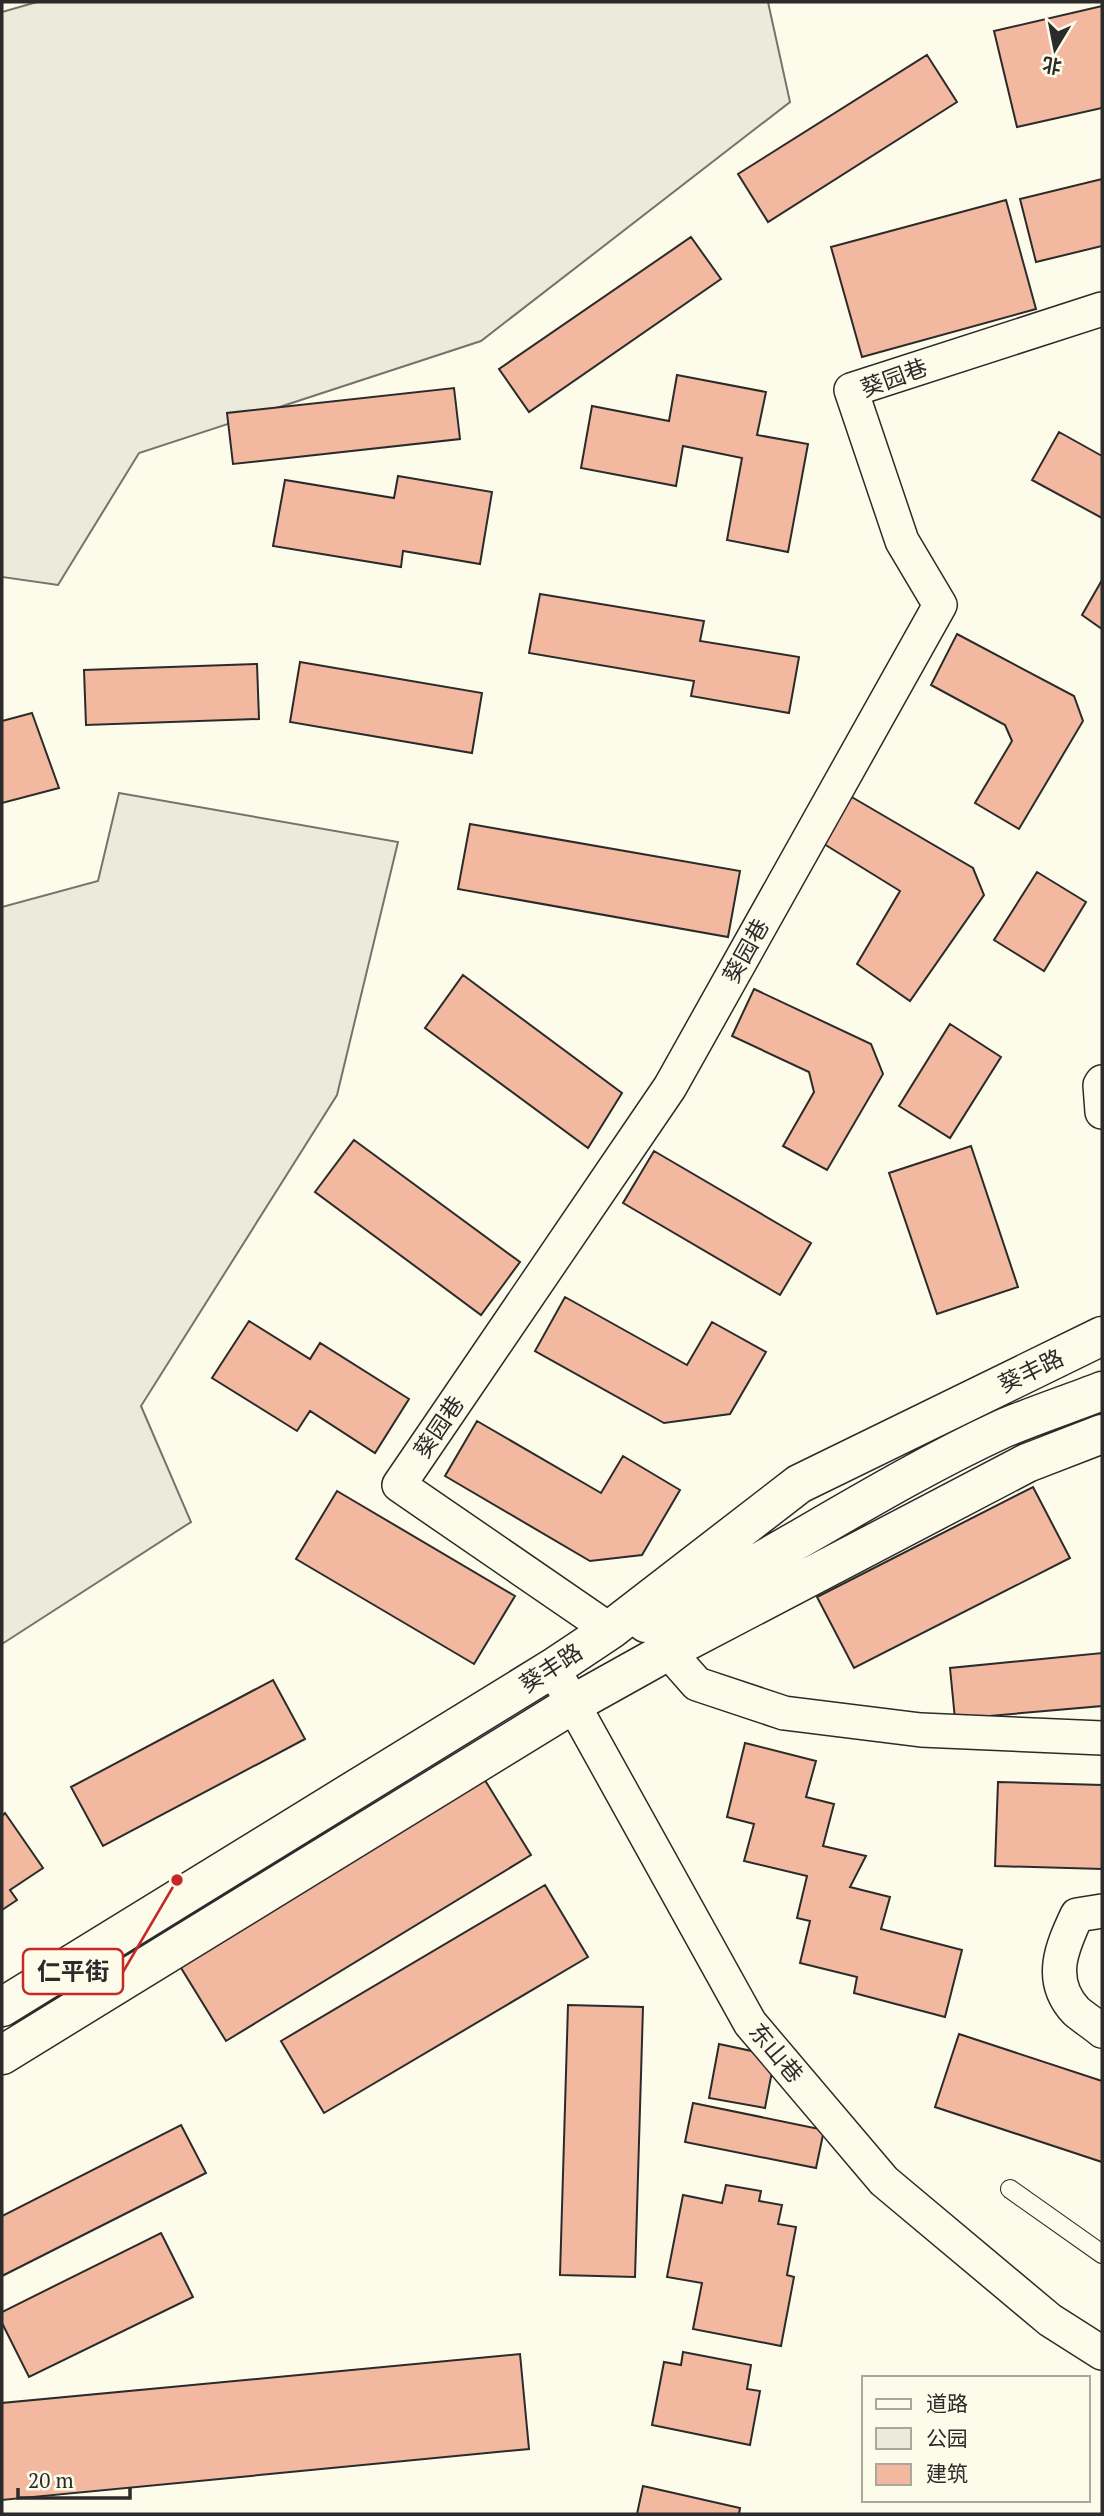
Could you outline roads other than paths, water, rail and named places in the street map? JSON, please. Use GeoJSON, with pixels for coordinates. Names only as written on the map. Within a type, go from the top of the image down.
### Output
{"type":"FeatureCollection","features":[{"type":"Feature","properties":{"kind":"main road","name":"葵丰路"},"geometry":{"type":"LineString","coordinates":[[2,2007],[553,1668],[610,1630],[799,1484],[1102,1336]]}},
{"type":"Feature","properties":{"kind":"main road"},"geometry":{"type":"LineString","coordinates":[[553,1668],[705,1594],[858,1505],[1003,1429],[1102,1391]]}},
{"type":"Feature","properties":{"kind":"main road","name":"葵丰路"},"geometry":{"type":"LineString","coordinates":[[2,2055],[573,1704],[668,1651],[1027,1463],[1102,1434]]}},
{"type":"Feature","properties":{"kind":"main road"},"geometry":{"type":"LineString","coordinates":[[573,1704],[705,1594]]}},
{"type":"Feature","properties":{"kind":"street","name":"葵园巷"},"geometry":{"type":"LineString","coordinates":[[610,1630],[399,1485],[670,1087],[940,605],[902,541],[851,390],[1102,309]]}},
{"type":"Feature","properties":{"kind":"street"},"geometry":{"type":"LineString","coordinates":[[1102,1082],[1102,1112]]}},
{"type":"Feature","properties":{"kind":"street"},"geometry":{"type":"LineString","coordinates":[[668,1651],[698,1684],[784,1713],[922,1730],[1102,1738]]}},
{"type":"Feature","properties":{"kind":"street","name":"东山巷"},"geometry":{"type":"LineString","coordinates":[[553,1668],[750,2023],[884,2181],[1050,2320],[1102,2353]]}},
{"type":"Feature","properties":{"kind":"street"},"geometry":{"type":"LineString","coordinates":[[1102,1911],[1077,1915],[1060,1952],[1061,1987],[1075,2010],[1102,2031]]}},
{"type":"Feature","properties":{"kind":"lane"},"geometry":{"type":"LineString","coordinates":[[1010,2189],[1102,2254]]}},
{"type":"Feature","properties":{"kind":"place","name":"仁平街"},"geometry":{"type":"Point","coordinates":[177,1880]}}]}
